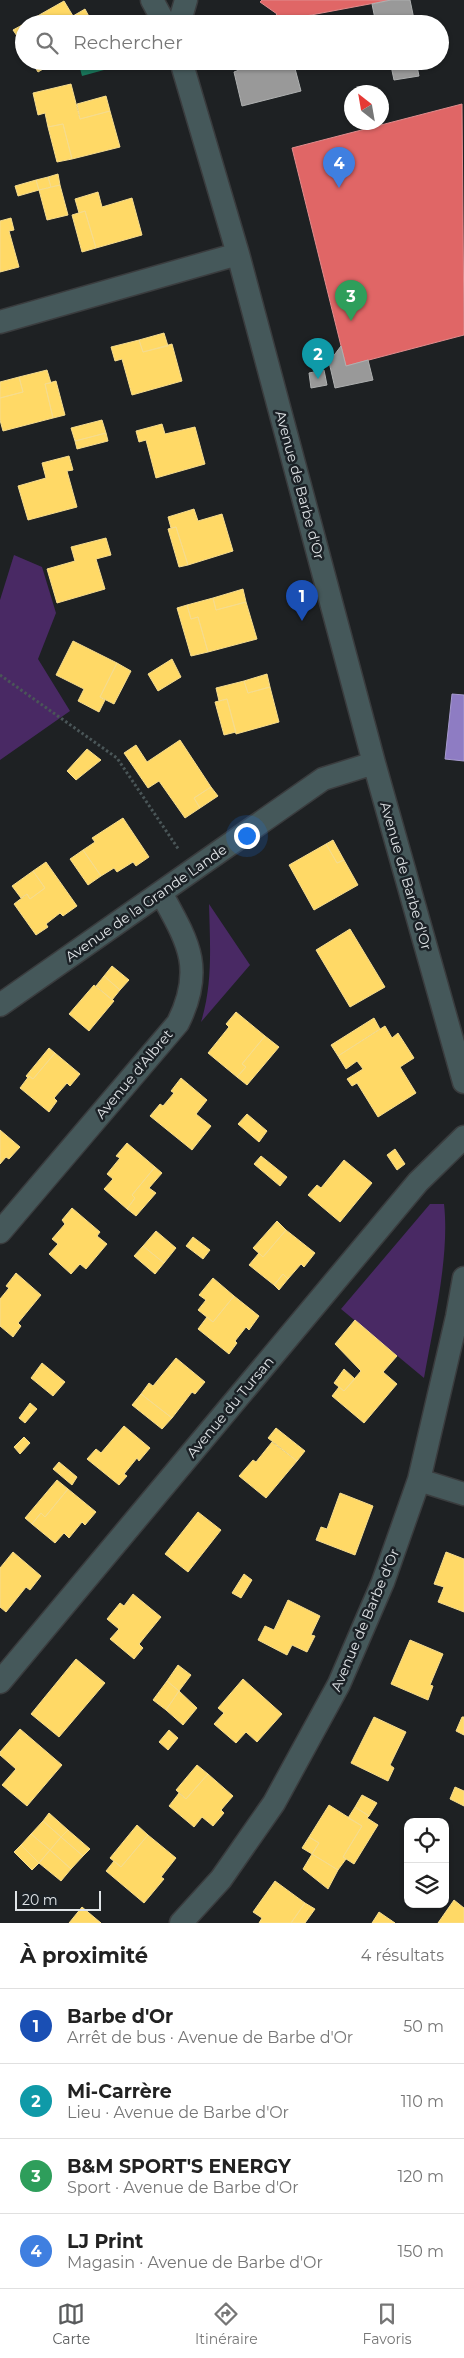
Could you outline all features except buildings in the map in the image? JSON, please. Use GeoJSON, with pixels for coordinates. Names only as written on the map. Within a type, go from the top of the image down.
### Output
{"type":"FeatureCollection","features":[{"type":"Feature","properties":{"kind":"street"},"geometry":{"type":"LineString","coordinates":[[152,0],[160,15]]}},
{"type":"Feature","properties":{"kind":"street"},"geometry":{"type":"LineString","coordinates":[[166,0],[169,15]]}},
{"type":"Feature","properties":{"kind":"street"},"geometry":{"type":"LineString","coordinates":[[182,15],[186,0]]}},
{"type":"Feature","properties":{"kind":"street","name":"Avenue de Barbe d'Or"},"geometry":{"type":"LineString","coordinates":[[184,70],[238,254],[374,763],[463,1071]]}},
{"type":"Feature","properties":{"kind":"street"},"geometry":{"type":"LineString","coordinates":[[0,322],[238,254]]}},
{"type":"Feature","properties":{"kind":"street","name":"Avenue de la Grande Lande"},"geometry":{"type":"LineString","coordinates":[[0,1006],[323,779],[374,763]]}},
{"type":"Feature","properties":{"kind":"street","name":"Avenue d'Albret"},"geometry":{"type":"LineString","coordinates":[[0,1232],[182,1015],[189,1000],[193,975],[189,948],[161,893]]}},
{"type":"Feature","properties":{"kind":"street","name":"Avenue du Tursan"},"geometry":{"type":"LineString","coordinates":[[0,1682],[418,1182],[464,1136]]}},
{"type":"Feature","properties":{"kind":"street","name":"Avenue de Barbe d'Or"},"geometry":{"type":"LineString","coordinates":[[181,1923],[221,1879],[274,1803],[339,1684],[383,1582],[419,1480],[457,1317],[464,1278]]}},
{"type":"Feature","properties":{"kind":"street"},"geometry":{"type":"LineString","coordinates":[[419,1480],[464,1494]]}},
{"type":"Feature","properties":{"kind":"path"},"geometry":{"type":"LineString","coordinates":[[0,675],[117,758],[194,871]]}},
{"type":"Feature","properties":{"kind":"shaded area"},"geometry":{"type":"Polygon","coordinates":[[[80,70],[104,70],[82,76],[80,70]]]}},
{"type":"Feature","properties":{"kind":"shaded area"},"geometry":{"type":"Polygon","coordinates":[[[14,555],[42,567],[56,613],[38,659],[70,711],[0,760],[0,600],[14,555]]]}},
{"type":"Feature","properties":{"kind":"shaded area"},"geometry":{"type":"Polygon","coordinates":[[[209,904],[250,965],[201,1022],[209,979],[209,904]]]}},
{"type":"Feature","properties":{"kind":"shaded area"},"geometry":{"type":"Polygon","coordinates":[[[430,1204],[444,1204],[445,1246],[440,1291],[424,1378],[341,1309],[430,1204]]]}},
{"type":"Feature","properties":{"kind":"place","name":"LJ Print"},"geometry":{"type":"Point","coordinates":[339,188]}},
{"type":"Feature","properties":{"kind":"place","name":"B&M SPORT'S ENERGY"},"geometry":{"type":"Point","coordinates":[351,321]}},
{"type":"Feature","properties":{"kind":"place","name":"Mi-Carrère"},"geometry":{"type":"Point","coordinates":[318,379]}},
{"type":"Feature","properties":{"kind":"place","name":"Barbe d'Or"},"geometry":{"type":"Point","coordinates":[302,621]}}]}
